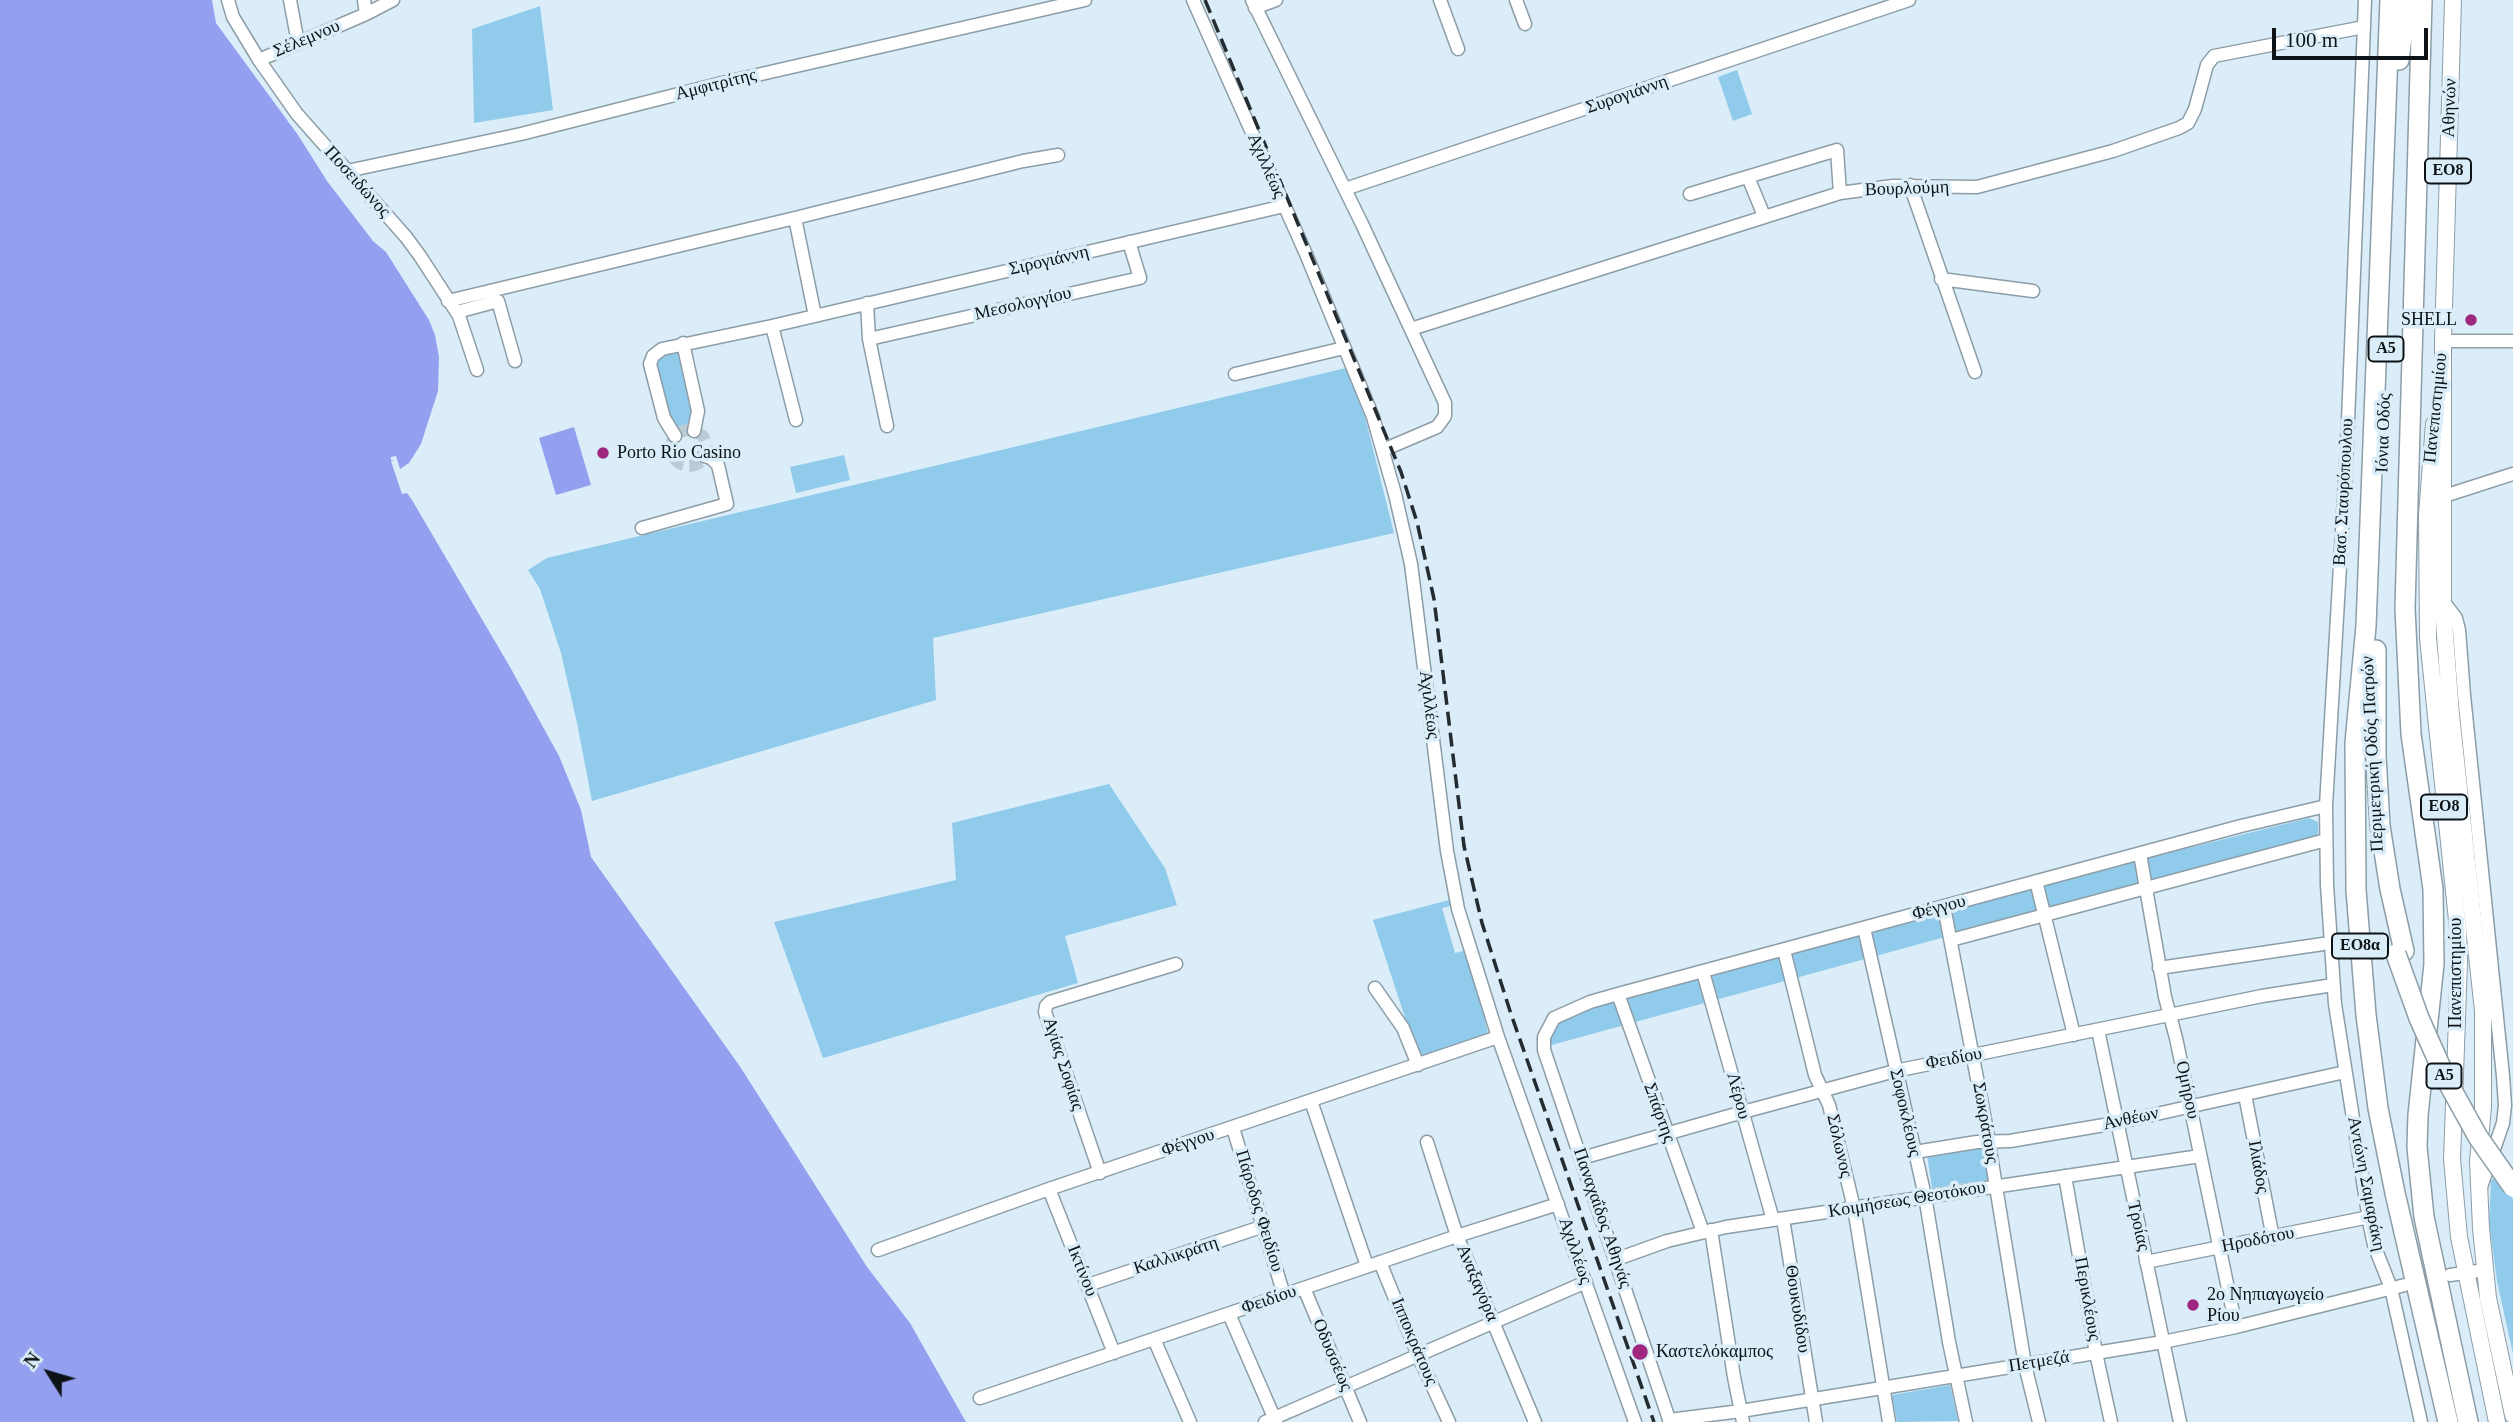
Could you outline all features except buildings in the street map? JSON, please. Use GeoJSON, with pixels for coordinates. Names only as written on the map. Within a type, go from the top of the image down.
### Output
{"type":"FeatureCollection","features":[{"type":"Feature","properties":{"kind":"highway","name":"Ιόνια Οδός"},"geometry":{"type":"LineString","coordinates":[[2366,626],[2390,0]]}},
{"type":"Feature","properties":{"kind":"highway","name":"Ιόνια Οδός"},"geometry":{"type":"LineString","coordinates":[[2376,698],[2397,75],[2407,0]]}},
{"type":"Feature","properties":{"kind":"highway","name":"Ιόνια Οδός"},"geometry":{"type":"LineString","coordinates":[[2422,9],[2405,608],[2411,734],[2433,898],[2434,964],[2417,1147],[2424,1217],[2450,1271],[2468,1422]]}},
{"type":"Feature","properties":{"kind":"highway","name":"Περιμετρική Οδός Πατρών"},"geometry":{"type":"LineString","coordinates":[[2366,626],[2371,677],[2369,732],[2373,828],[2388,924],[2458,1083],[2513,1169]]}},
{"type":"Feature","properties":{"kind":"highway","name":"ΕΟ8α"},"geometry":{"type":"LineString","coordinates":[[2366,626],[2355,743],[2356,879],[2362,977],[2378,1108],[2410,1280],[2448,1422]]}},
{"type":"Feature","properties":{"kind":"highway","name":"Περιμετρική Οδός Πατρών"},"geometry":{"type":"LineString","coordinates":[[2376,698],[2380,826],[2400,952],[2419,1018],[2447,1081],[2478,1137],[2513,1187]]}},
{"type":"Feature","properties":{"kind":"main road","name":"Αθηνών"},"geometry":{"type":"LineString","coordinates":[[2443,341],[2453,0]]}},
{"type":"Feature","properties":{"kind":"main road","name":"Πανεπιστημίου"},"geometry":{"type":"LineString","coordinates":[[2443,341],[2428,639],[2458,930],[2452,1159],[2455,1205],[2450,1271],[2497,1422]]}},
{"type":"Feature","properties":{"kind":"main road","name":"Πανεπιστημίου"},"geometry":{"type":"LineString","coordinates":[[2435,499],[2451,714],[2483,1011],[2483,1107],[2478,1161],[2485,1270],[2497,1348],[2513,1415]]}},
{"type":"Feature","properties":{"kind":"street","name":"Ποσειδώνος"},"geometry":{"type":"LineString","coordinates":[[228,0],[233,17],[259,60],[297,114],[411,243],[457,312],[477,370]]}},
{"type":"Feature","properties":{"kind":"street"},"geometry":{"type":"LineString","coordinates":[[290,0],[298,43]]}},
{"type":"Feature","properties":{"kind":"street"},"geometry":{"type":"LineString","coordinates":[[364,0],[366,14]]}},
{"type":"Feature","properties":{"kind":"street","name":"Σέλεμνου"},"geometry":{"type":"LineString","coordinates":[[259,60],[393,0]]}},
{"type":"Feature","properties":{"kind":"street","name":"Αμφιτρίτης"},"geometry":{"type":"LineString","coordinates":[[347,171],[522,134],[722,83],[1085,0]]}},
{"type":"Feature","properties":{"kind":"street","name":"Αχιλλέως"},"geometry":{"type":"LineString","coordinates":[[1193,0],[1373,417],[1411,565],[1453,886],[1464,929],[1498,1037],[1635,1422]]}},
{"type":"Feature","properties":{"kind":"street"},"geometry":{"type":"LineString","coordinates":[[1276,0],[1254,4],[1443,399],[1446,413],[1437,427],[1383,450]]}},
{"type":"Feature","properties":{"kind":"street"},"geometry":{"type":"LineString","coordinates":[[1440,0],[1458,49]]}},
{"type":"Feature","properties":{"kind":"street"},"geometry":{"type":"LineString","coordinates":[[1516,0],[1525,24]]}},
{"type":"Feature","properties":{"kind":"street","name":"Συρογιάννη"},"geometry":{"type":"LineString","coordinates":[[1345,190],[1909,0]]}},
{"type":"Feature","properties":{"kind":"street","name":"Βασ. Σταυρόπουλου"},"geometry":{"type":"LineString","coordinates":[[2333,985],[2326,806],[2347,446],[2365,0]]}},
{"type":"Feature","properties":{"kind":"street","name":"Βουρλούμη"},"geometry":{"type":"LineString","coordinates":[[1411,329],[1840,193],[1881,186],[1986,185],[2113,151],[2170,131],[2190,120],[2207,65],[2214,56],[2364,27]]}},
{"type":"Feature","properties":{"kind":"street"},"geometry":{"type":"LineString","coordinates":[[1690,194],[1836,150],[1840,193]]}},
{"type":"Feature","properties":{"kind":"street"},"geometry":{"type":"LineString","coordinates":[[448,301],[1023,161],[1058,155]]}},
{"type":"Feature","properties":{"kind":"street"},"geometry":{"type":"LineString","coordinates":[[1748,177],[1764,216]]}},
{"type":"Feature","properties":{"kind":"street"},"geometry":{"type":"LineString","coordinates":[[1910,185],[1975,372]]}},
{"type":"Feature","properties":{"kind":"street","name":"Σιρογιάννη"},"geometry":{"type":"LineString","coordinates":[[675,436],[664,418],[650,360],[662,349],[772,327],[1284,206]]}},
{"type":"Feature","properties":{"kind":"street"},"geometry":{"type":"LineString","coordinates":[[795,218],[815,316]]}},
{"type":"Feature","properties":{"kind":"street","name":"Μεσολογγίου"},"geometry":{"type":"LineString","coordinates":[[869,339],[1140,278],[1129,242]]}},
{"type":"Feature","properties":{"kind":"street"},"geometry":{"type":"LineString","coordinates":[[1941,279],[2033,291]]}},
{"type":"Feature","properties":{"kind":"street"},"geometry":{"type":"LineString","coordinates":[[457,312],[498,301],[515,361]]}},
{"type":"Feature","properties":{"kind":"street"},"geometry":{"type":"LineString","coordinates":[[867,303],[869,339],[887,426]]}},
{"type":"Feature","properties":{"kind":"street"},"geometry":{"type":"LineString","coordinates":[[772,327],[796,420]]}},
{"type":"Feature","properties":{"kind":"street"},"geometry":{"type":"LineString","coordinates":[[2443,341],[2513,341]]}},
{"type":"Feature","properties":{"kind":"street"},"geometry":{"type":"LineString","coordinates":[[683,343],[698,411],[694,431]]}},
{"type":"Feature","properties":{"kind":"street"},"geometry":{"type":"LineString","coordinates":[[1234,374],[1344,348]]}},
{"type":"Feature","properties":{"kind":"street"},"geometry":{"type":"LineString","coordinates":[[642,528],[727,504],[718,465],[705,456]]}},
{"type":"Feature","properties":{"kind":"street"},"geometry":{"type":"LineString","coordinates":[[2435,499],[2513,474]]}},
{"type":"Feature","properties":{"kind":"street","name":"Φέγγου"},"geometry":{"type":"LineString","coordinates":[[1554,1018],[1618,994],[2276,817],[2326,806]]}},
{"type":"Feature","properties":{"kind":"street"},"geometry":{"type":"LineString","coordinates":[[1951,940],[2326,839]]}},
{"type":"Feature","properties":{"kind":"street","name":"Ομήρου"},"geometry":{"type":"LineString","coordinates":[[2140,854],[2159,968],[2236,1327]]}},
{"type":"Feature","properties":{"kind":"street"},"geometry":{"type":"LineString","coordinates":[[2036,881],[2074,1035]]}},
{"type":"Feature","properties":{"kind":"street","name":"Σωκράτους"},"geometry":{"type":"LineString","coordinates":[[1944,907],[1989,1142],[2025,1365],[2039,1422]]}},
{"type":"Feature","properties":{"kind":"street","name":"Σοφοκλέους"},"geometry":{"type":"LineString","coordinates":[[1864,929],[1925,1196],[1954,1372],[1966,1422]]}},
{"type":"Feature","properties":{"kind":"street"},"geometry":{"type":"LineString","coordinates":[[2159,968],[2323,944]]}},
{"type":"Feature","properties":{"kind":"street","name":"Σόλωνος"},"geometry":{"type":"LineString","coordinates":[[1784,950],[1815,1075],[1829,1105],[1853,1209],[1889,1422]]}},
{"type":"Feature","properties":{"kind":"street","name":"Αγίας Σοφίας"},"geometry":{"type":"LineString","coordinates":[[1100,1172],[1045,1012],[1046,1006],[1050,1002],[1176,964]]}},
{"type":"Feature","properties":{"kind":"street","name":"Λέρου"},"geometry":{"type":"LineString","coordinates":[[1703,972],[1743,1112],[1778,1220]]}},
{"type":"Feature","properties":{"kind":"street","name":"Φειδίου"},"geometry":{"type":"LineString","coordinates":[[1582,1158],[1895,1071],[2262,996],[2333,985]]}},
{"type":"Feature","properties":{"kind":"street","name":"Αντώνη Σαμαράκη"},"geometry":{"type":"LineString","coordinates":[[2333,985],[2374,1245],[2391,1288],[2421,1422]]}},
{"type":"Feature","properties":{"kind":"street"},"geometry":{"type":"LineString","coordinates":[[1375,988],[1403,1028],[1418,1065]]}},
{"type":"Feature","properties":{"kind":"street","name":"Σπάρτης"},"geometry":{"type":"LineString","coordinates":[[1618,994],[1667,1134],[1707,1231],[1742,1417]]}},
{"type":"Feature","properties":{"kind":"street","name":"Παναχαΐδος Αθηνάς"},"geometry":{"type":"LineString","coordinates":[[1554,1018],[1544,1037],[1544,1050],[1670,1421]]}},
{"type":"Feature","properties":{"kind":"street","name":"Τροίας"},"geometry":{"type":"LineString","coordinates":[[2098,1030],[2180,1422]]}},
{"type":"Feature","properties":{"kind":"street","name":"Φέγγου"},"geometry":{"type":"LineString","coordinates":[[878,1250],[1049,1189],[1498,1037]]}},
{"type":"Feature","properties":{"kind":"street","name":"Ανθέων"},"geometry":{"type":"LineString","coordinates":[[1915,1152],[2010,1141],[2116,1123],[2346,1072]]}},
{"type":"Feature","properties":{"kind":"street","name":"Ιλιάδος"},"geometry":{"type":"LineString","coordinates":[[2245,1095],[2273,1238]]}},
{"type":"Feature","properties":{"kind":"street","name":"Ιπποκράτους"},"geometry":{"type":"LineString","coordinates":[[1311,1101],[1373,1264],[1449,1422]]}},
{"type":"Feature","properties":{"kind":"street","name":"Πάροδος Φειδίου"},"geometry":{"type":"LineString","coordinates":[[1233,1128],[1284,1295]]}},
{"type":"Feature","properties":{"kind":"street","name":"Αναξαγόρα"},"geometry":{"type":"LineString","coordinates":[[1427,1142],[1457,1236],[1535,1422]]}},
{"type":"Feature","properties":{"kind":"street","name":"Κοιμήσεως Θεοτόκου"},"geometry":{"type":"LineString","coordinates":[[1617,1259],[1654,1245],[1707,1231],[2200,1156]]}},
{"type":"Feature","properties":{"kind":"street","name":"Περικλέους"},"geometry":{"type":"LineString","coordinates":[[2065,1176],[2111,1422]]}},
{"type":"Feature","properties":{"kind":"street","name":"Ικτίνου"},"geometry":{"type":"LineString","coordinates":[[1049,1189],[1114,1353]]}},
{"type":"Feature","properties":{"kind":"street","name":"Φειδίου"},"geometry":{"type":"LineString","coordinates":[[979,1398],[1559,1204]]}},
{"type":"Feature","properties":{"kind":"street","name":"Ηροδότου"},"geometry":{"type":"LineString","coordinates":[[2146,1262],[2369,1217]]}},
{"type":"Feature","properties":{"kind":"street","name":"Θουκυδίδου"},"geometry":{"type":"LineString","coordinates":[[1778,1220],[1812,1400]]}},
{"type":"Feature","properties":{"kind":"street","name":"Καλλικράτη"},"geometry":{"type":"LineString","coordinates":[[1088,1285],[1264,1226]]}},
{"type":"Feature","properties":{"kind":"street"},"geometry":{"type":"LineString","coordinates":[[2450,1271],[2485,1270]]}},
{"type":"Feature","properties":{"kind":"street","name":"Πετμεζά"},"geometry":{"type":"LineString","coordinates":[[1670,1421],[1742,1417],[1954,1372],[2025,1365],[2163,1342],[2236,1327],[2391,1288],[2410,1280]]}},
{"type":"Feature","properties":{"kind":"street"},"geometry":{"type":"LineString","coordinates":[[1229,1314],[1272,1421],[1586,1282]]}},
{"type":"Feature","properties":{"kind":"street","name":"Οδυσσέως"},"geometry":{"type":"LineString","coordinates":[[1304,1288],[1360,1422]]}},
{"type":"Feature","properties":{"kind":"street"},"geometry":{"type":"LineString","coordinates":[[1154,1339],[1190,1422]]}},
{"type":"Feature","properties":{"kind":"street"},"geometry":{"type":"LineString","coordinates":[[1812,1400],[1816,1422]]}},
{"type":"Feature","properties":{"kind":"shaded area"},"geometry":{"type":"Polygon","coordinates":[[[540,6],[553,110],[474,123],[472,29],[540,6]]]}},
{"type":"Feature","properties":{"kind":"shaded area"},"geometry":{"type":"Polygon","coordinates":[[[1737,70],[1752,114],[1733,121],[1718,77],[1737,70]]]}},
{"type":"Feature","properties":{"kind":"shaded area"},"geometry":{"type":"Polygon","coordinates":[[[683,343],[694,431],[682,431],[675,436],[653,356],[683,343]]]}},
{"type":"Feature","properties":{"kind":"shaded area"},"geometry":{"type":"Polygon","coordinates":[[[1346,368],[1365,417],[1394,533],[933,638],[936,700],[592,801],[561,653],[540,589],[528,570],[547,558],[1346,368]]]}},
{"type":"Feature","properties":{"kind":"shaded area"},"geometry":{"type":"Polygon","coordinates":[[[844,455],[850,480],[796,493],[790,467],[844,455]]]}},
{"type":"Feature","properties":{"kind":"shaded area"},"geometry":{"type":"Polygon","coordinates":[[[1109,784],[1165,868],[1177,905],[1065,936],[1078,983],[823,1058],[774,922],[956,880],[952,823],[1109,784]]]}},
{"type":"Feature","properties":{"kind":"shaded area"},"geometry":{"type":"Polygon","coordinates":[[[2309,818],[2318,822],[2318,839],[2152,883],[2148,858],[2309,818]]]}},
{"type":"Feature","properties":{"kind":"shaded area"},"geometry":{"type":"Polygon","coordinates":[[[2136,861],[2140,887],[2048,910],[2042,885],[2136,861]]]}},
{"type":"Feature","properties":{"kind":"shaded area"},"geometry":{"type":"Polygon","coordinates":[[[2033,887],[2040,913],[1954,936],[1949,911],[2033,887]]]}},
{"type":"Feature","properties":{"kind":"shaded area"},"geometry":{"type":"Polygon","coordinates":[[[1453,899],[1454,905],[1442,908],[1455,953],[1468,950],[1488,1033],[1418,1057],[1373,920],[1453,899]]]}},
{"type":"Feature","properties":{"kind":"shaded area"},"geometry":{"type":"Polygon","coordinates":[[[1940,913],[1945,937],[1548,1046],[1553,1024],[1590,1007],[1940,913]]]}},
{"type":"Feature","properties":{"kind":"shaded area"},"geometry":{"type":"Polygon","coordinates":[[[1983,1145],[1988,1180],[1932,1188],[1927,1155],[1983,1145]]]}},
{"type":"Feature","properties":{"kind":"shaded area"},"geometry":{"type":"Polygon","coordinates":[[[2496,1176],[2513,1199],[2513,1354],[2497,1281],[2489,1222],[2491,1181],[2496,1176]]]}},
{"type":"Feature","properties":{"kind":"shaded area"},"geometry":{"type":"Polygon","coordinates":[[[1950,1385],[1958,1421],[1897,1422],[1892,1395],[1950,1385]]]}},
{"type":"Feature","properties":{"kind":"water"},"geometry":{"type":"Polygon","coordinates":[[[0,0],[212,0],[216,23],[298,135],[327,181],[373,241],[386,252],[429,320],[439,357],[438,391],[421,444],[409,463],[400,469],[396,456],[391,457],[391,460],[395,460],[391,461],[402,494],[407,493],[412,500],[559,756],[581,810],[591,857],[741,1068],[867,1267],[910,1323],[966,1422],[0,1422],[0,0]]]}},
{"type":"Feature","properties":{"kind":"water"},"geometry":{"type":"Polygon","coordinates":[[[574,427],[591,485],[556,495],[539,438],[574,427]]]}},
{"type":"Feature","properties":{"kind":"tunnel"},"geometry":{"type":"LineString","coordinates":[[689,430],[702,435],[707,448],[702,461],[689,466],[676,461],[671,448],[676,435],[689,430]]}},
{"type":"Feature","properties":{"kind":"railway"},"geometry":{"type":"LineString","coordinates":[[1205,0],[1401,472],[1417,522],[1434,599],[1464,846],[1482,923],[1511,1014],[1654,1422]]}},
{"type":"Feature","properties":{"kind":"place","name":"SHELL"},"geometry":{"type":"Point","coordinates":[2471,320]}},
{"type":"Feature","properties":{"kind":"place","name":"Porto Rio Casino"},"geometry":{"type":"Point","coordinates":[603,453]}},
{"type":"Feature","properties":{"kind":"place","name":"2ο Νηπιαγωγείο Ρίου"},"geometry":{"type":"Point","coordinates":[2193,1305]}},
{"type":"Feature","properties":{"kind":"place","name":"Καστελόκαμπος"},"geometry":{"type":"Point","coordinates":[1640,1352]}}]}
